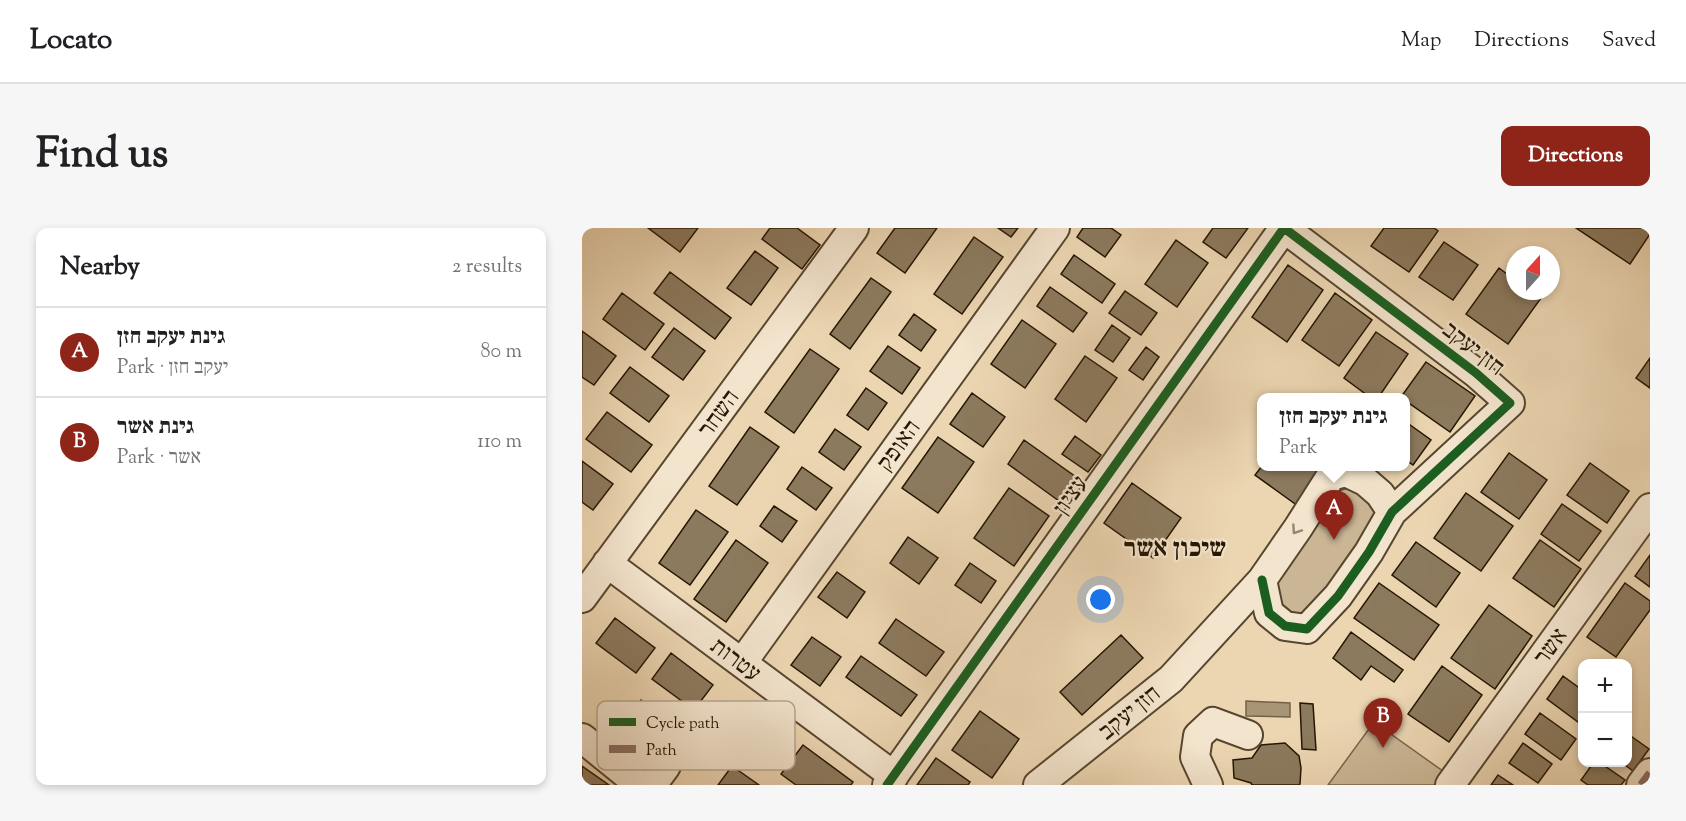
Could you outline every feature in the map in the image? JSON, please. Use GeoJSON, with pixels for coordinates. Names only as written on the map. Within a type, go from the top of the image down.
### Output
{"type":"FeatureCollection","features":[{"type":"Feature","properties":{"kind":"street","name":"השחר"},"geometry":{"type":"LineString","coordinates":[[582,598],[854,228]]}},
{"type":"Feature","properties":{"kind":"street","name":"האופק"},"geometry":{"type":"LineString","coordinates":[[742,663],[1055,228]]}},
{"type":"Feature","properties":{"kind":"street","name":"חזן יעקב"},"geometry":{"type":"LineString","coordinates":[[1038,785],[1171,679],[1262,580],[1331,476],[1347,472],[1365,481],[1380,494],[1392,512],[1510,403],[1476,373],[1284,228]]}},
{"type":"Feature","properties":{"kind":"street","name":"עציון"},"geometry":{"type":"LineString","coordinates":[[890,780],[1284,228]]}},
{"type":"Feature","properties":{"kind":"street","name":"אשר"},"geometry":{"type":"LineString","coordinates":[[1450,785],[1650,508]]}},
{"type":"Feature","properties":{"kind":"street"},"geometry":{"type":"LineString","coordinates":[[1262,580],[1269,613],[1285,626],[1307,629],[1338,596],[1369,552],[1392,512]]}},
{"type":"Feature","properties":{"kind":"street","name":"עטרות"},"geometry":{"type":"LineString","coordinates":[[608,563],[790,701]]}},
{"type":"Feature","properties":{"kind":"street","name":"עטרות"},"geometry":{"type":"LineString","coordinates":[[795,705],[890,780]]}},
{"type":"Feature","properties":{"kind":"street"},"geometry":{"type":"LineString","coordinates":[[1208,785],[1195,757],[1198,736],[1213,722],[1248,735]]}},
{"type":"Feature","properties":{"kind":"street"},"geometry":{"type":"LineString","coordinates":[[582,738],[597,750]]}},
{"type":"Feature","properties":{"kind":"street"},"geometry":{"type":"LineString","coordinates":[[621,770],[640,785]]}},
{"type":"Feature","properties":{"kind":"street"},"geometry":{"type":"LineString","coordinates":[[1641,785],[1650,772]]}},
{"type":"Feature","properties":{"kind":"shaded area"},"geometry":{"type":"Polygon","coordinates":[[[1355,486],[1378,500],[1376,521],[1324,600],[1297,618],[1276,606],[1278,582],[1339,491],[1355,486]]]}},
{"type":"Feature","properties":{"kind":"shaded area"},"geometry":{"type":"Polygon","coordinates":[[[1246,701],[1290,703],[1290,717],[1246,716],[1246,701]]]}},
{"type":"Feature","properties":{"kind":"shaded area"},"geometry":{"type":"Polygon","coordinates":[[[1374,722],[1447,774],[1439,785],[1328,785],[1374,722]]]}},
{"type":"Feature","properties":{"kind":"building"},"geometry":{"type":"Polygon","coordinates":[[[648,228],[698,228],[680,252],[648,228]]]}},
{"type":"Feature","properties":{"kind":"building"},"geometry":{"type":"Polygon","coordinates":[[[770,228],[797,228],[820,245],[802,269],[762,239],[770,228]]]}},
{"type":"Feature","properties":{"kind":"building"},"geometry":{"type":"Polygon","coordinates":[[[895,228],[937,228],[905,273],[877,253],[895,228]]]}},
{"type":"Feature","properties":{"kind":"building"},"geometry":{"type":"Polygon","coordinates":[[[998,228],[1018,228],[1011,237],[998,228]]]}},
{"type":"Feature","properties":{"kind":"building"},"geometry":{"type":"Polygon","coordinates":[[[1083,228],[1111,228],[1121,235],[1105,257],[1077,237],[1083,228]]]}},
{"type":"Feature","properties":{"kind":"building"},"geometry":{"type":"Polygon","coordinates":[[[1213,228],[1248,228],[1226,258],[1203,242],[1213,228]]]}},
{"type":"Feature","properties":{"kind":"building"},"geometry":{"type":"Polygon","coordinates":[[[1384,228],[1434,228],[1438,231],[1409,272],[1371,246],[1384,228]]]}},
{"type":"Feature","properties":{"kind":"building"},"geometry":{"type":"Polygon","coordinates":[[[1576,228],[1646,228],[1650,234],[1630,264],[1576,228]]]}},
{"type":"Feature","properties":{"kind":"building"},"geometry":{"type":"Polygon","coordinates":[[[974,237],[1003,257],[962,314],[934,294],[974,237]]]}},
{"type":"Feature","properties":{"kind":"building"},"geometry":{"type":"Polygon","coordinates":[[[1176,240],[1208,263],[1177,307],[1145,284],[1176,240]]]}},
{"type":"Feature","properties":{"kind":"building"},"geometry":{"type":"Polygon","coordinates":[[[1444,242],[1478,265],[1453,300],[1419,277],[1444,242]]]}},
{"type":"Feature","properties":{"kind":"building"},"geometry":{"type":"Polygon","coordinates":[[[755,251],[778,268],[751,305],[727,288],[755,251]]]}},
{"type":"Feature","properties":{"kind":"building"},"geometry":{"type":"Polygon","coordinates":[[[1074,255],[1115,284],[1102,303],[1061,274],[1074,255]]]}},
{"type":"Feature","properties":{"kind":"building"},"geometry":{"type":"Polygon","coordinates":[[[1288,265],[1323,290],[1287,342],[1252,317],[1288,265]]]}},
{"type":"Feature","properties":{"kind":"building"},"geometry":{"type":"Polygon","coordinates":[[[1499,268],[1506,273],[1506,300],[1540,300],[1508,344],[1466,314],[1499,268]]]}},
{"type":"Feature","properties":{"kind":"building"},"geometry":{"type":"Polygon","coordinates":[[[670,272],[731,318],[715,339],[654,293],[670,272]]]}},
{"type":"Feature","properties":{"kind":"building"},"geometry":{"type":"Polygon","coordinates":[[[871,278],[891,292],[850,349],[830,334],[871,278]]]}},
{"type":"Feature","properties":{"kind":"building"},"geometry":{"type":"Polygon","coordinates":[[[1050,287],[1087,313],[1073,332],[1037,306],[1050,287]]]}},
{"type":"Feature","properties":{"kind":"building"},"geometry":{"type":"Polygon","coordinates":[[[1125,291],[1157,313],[1141,335],[1109,313],[1125,291]]]}},
{"type":"Feature","properties":{"kind":"building"},"geometry":{"type":"Polygon","coordinates":[[[622,293],[664,324],[645,350],[603,319],[622,293]]]}},
{"type":"Feature","properties":{"kind":"building"},"geometry":{"type":"Polygon","coordinates":[[[1335,293],[1372,320],[1339,366],[1302,340],[1335,293]]]}},
{"type":"Feature","properties":{"kind":"building"},"geometry":{"type":"Polygon","coordinates":[[[914,314],[936,330],[921,351],[899,335],[914,314]]]}},
{"type":"Feature","properties":{"kind":"building"},"geometry":{"type":"Polygon","coordinates":[[[1022,320],[1056,344],[1025,388],[991,364],[1022,320]]]}},
{"type":"Feature","properties":{"kind":"building"},"geometry":{"type":"Polygon","coordinates":[[[1112,325],[1130,338],[1113,362],[1095,350],[1112,325]]]}},
{"type":"Feature","properties":{"kind":"building"},"geometry":{"type":"Polygon","coordinates":[[[674,328],[705,351],[683,380],[652,357],[674,328]]]}},
{"type":"Feature","properties":{"kind":"building"},"geometry":{"type":"Polygon","coordinates":[[[582,331],[616,356],[594,385],[582,377],[582,331]]]}},
{"type":"Feature","properties":{"kind":"building"},"geometry":{"type":"Polygon","coordinates":[[[1376,332],[1408,354],[1381,393],[1364,393],[1344,378],[1376,332]]]}},
{"type":"Feature","properties":{"kind":"building"},"geometry":{"type":"Polygon","coordinates":[[[888,346],[920,368],[902,394],[870,371],[888,346]]]}},
{"type":"Feature","properties":{"kind":"building"},"geometry":{"type":"Polygon","coordinates":[[[1146,347],[1159,357],[1143,380],[1129,370],[1146,347]]]}},
{"type":"Feature","properties":{"kind":"building"},"geometry":{"type":"Polygon","coordinates":[[[810,349],[839,369],[794,433],[765,412],[810,349]]]}},
{"type":"Feature","properties":{"kind":"building"},"geometry":{"type":"Polygon","coordinates":[[[1085,356],[1117,378],[1086,422],[1055,399],[1085,356]]]}},
{"type":"Feature","properties":{"kind":"building"},"geometry":{"type":"Polygon","coordinates":[[[1650,358],[1650,388],[1636,378],[1650,358]]]}},
{"type":"Feature","properties":{"kind":"building"},"geometry":{"type":"Polygon","coordinates":[[[1426,362],[1475,396],[1450,432],[1410,404],[1410,393],[1404,393],[1426,362]]]}},
{"type":"Feature","properties":{"kind":"building"},"geometry":{"type":"Polygon","coordinates":[[[630,367],[669,396],[649,422],[610,393],[630,367]]]}},
{"type":"Feature","properties":{"kind":"building"},"geometry":{"type":"Polygon","coordinates":[[[866,388],[887,403],[868,430],[847,415],[866,388]]]}},
{"type":"Feature","properties":{"kind":"building"},"geometry":{"type":"Polygon","coordinates":[[[972,393],[1005,417],[983,447],[950,424],[972,393]]]}},
{"type":"Feature","properties":{"kind":"building"},"geometry":{"type":"Polygon","coordinates":[[[607,412],[652,445],[631,472],[586,439],[607,412]]]}},
{"type":"Feature","properties":{"kind":"building"},"geometry":{"type":"Polygon","coordinates":[[[1410,425],[1431,440],[1413,465],[1410,463],[1410,425]]]}},
{"type":"Feature","properties":{"kind":"building"},"geometry":{"type":"Polygon","coordinates":[[[750,427],[779,447],[737,505],[709,486],[750,427]]]}},
{"type":"Feature","properties":{"kind":"building"},"geometry":{"type":"Polygon","coordinates":[[[835,429],[861,447],[844,470],[819,452],[835,429]]]}},
{"type":"Feature","properties":{"kind":"building"},"geometry":{"type":"Polygon","coordinates":[[[1075,436],[1101,455],[1088,472],[1062,454],[1075,436]]]}},
{"type":"Feature","properties":{"kind":"building"},"geometry":{"type":"Polygon","coordinates":[[[938,437],[974,462],[938,513],[902,488],[938,437]]]}},
{"type":"Feature","properties":{"kind":"building"},"geometry":{"type":"Polygon","coordinates":[[[1024,440],[1076,477],[1059,501],[1008,464],[1024,440]]]}},
{"type":"Feature","properties":{"kind":"building"},"geometry":{"type":"Polygon","coordinates":[[[1509,453],[1547,480],[1519,519],[1481,492],[1509,453]]]}},
{"type":"Feature","properties":{"kind":"building"},"geometry":{"type":"Polygon","coordinates":[[[582,461],[613,484],[593,510],[582,502],[582,461]]]}},
{"type":"Feature","properties":{"kind":"building"},"geometry":{"type":"Polygon","coordinates":[[[1590,463],[1629,491],[1607,523],[1567,495],[1590,463]]]}},
{"type":"Feature","properties":{"kind":"building"},"geometry":{"type":"Polygon","coordinates":[[[802,467],[832,488],[816,510],[787,489],[802,467]]]}},
{"type":"Feature","properties":{"kind":"building"},"geometry":{"type":"Polygon","coordinates":[[[1258,471],[1323,471],[1298,506],[1255,475],[1258,471]]]}},
{"type":"Feature","properties":{"kind":"building"},"geometry":{"type":"Polygon","coordinates":[[[1132,483],[1181,518],[1153,558],[1104,523],[1132,483]]]}},
{"type":"Feature","properties":{"kind":"building"},"geometry":{"type":"Polygon","coordinates":[[[1009,488],[1049,516],[1014,566],[974,538],[1009,488]]]}},
{"type":"Feature","properties":{"kind":"building"},"geometry":{"type":"Polygon","coordinates":[[[1466,493],[1513,526],[1481,571],[1434,538],[1466,493]]]}},
{"type":"Feature","properties":{"kind":"building"},"geometry":{"type":"Polygon","coordinates":[[[1562,504],[1601,531],[1579,561],[1541,534],[1562,504]]]}},
{"type":"Feature","properties":{"kind":"building"},"geometry":{"type":"Polygon","coordinates":[[[774,506],[797,521],[782,542],[760,526],[774,506]]]}},
{"type":"Feature","properties":{"kind":"building"},"geometry":{"type":"Polygon","coordinates":[[[696,510],[728,532],[690,585],[659,563],[696,510]]]}},
{"type":"Feature","properties":{"kind":"building"},"geometry":{"type":"Polygon","coordinates":[[[908,537],[938,558],[919,584],[890,563],[908,537]]]}},
{"type":"Feature","properties":{"kind":"building"},"geometry":{"type":"Polygon","coordinates":[[[736,540],[768,563],[726,622],[694,599],[736,540]]]}},
{"type":"Feature","properties":{"kind":"building"},"geometry":{"type":"Polygon","coordinates":[[[1540,540],[1581,569],[1554,607],[1513,578],[1540,540]]]}},
{"type":"Feature","properties":{"kind":"building"},"geometry":{"type":"Polygon","coordinates":[[[1416,542],[1460,573],[1436,607],[1392,575],[1416,542]]]}},
{"type":"Feature","properties":{"kind":"building"},"geometry":{"type":"Polygon","coordinates":[[[1650,555],[1650,587],[1635,576],[1650,555]]]}},
{"type":"Feature","properties":{"kind":"building"},"geometry":{"type":"Polygon","coordinates":[[[970,563],[996,581],[981,603],[955,585],[970,563]]]}},
{"type":"Feature","properties":{"kind":"building"},"geometry":{"type":"Polygon","coordinates":[[[837,572],[865,592],[847,618],[818,597],[837,572]]]}},
{"type":"Feature","properties":{"kind":"building"},"geometry":{"type":"Polygon","coordinates":[[[1379,583],[1439,625],[1414,660],[1354,618],[1379,583]]]}},
{"type":"Feature","properties":{"kind":"building"},"geometry":{"type":"Polygon","coordinates":[[[1625,583],[1650,601],[1650,610],[1616,657],[1587,637],[1625,583]]]}},
{"type":"Feature","properties":{"kind":"building"},"geometry":{"type":"Polygon","coordinates":[[[1489,605],[1532,636],[1495,689],[1451,658],[1489,605]]]}},
{"type":"Feature","properties":{"kind":"building"},"geometry":{"type":"Polygon","coordinates":[[[615,618],[655,648],[636,673],[596,643],[615,618]]]}},
{"type":"Feature","properties":{"kind":"building"},"geometry":{"type":"Polygon","coordinates":[[[896,619],[944,652],[926,676],[879,643],[896,619]]]}},
{"type":"Feature","properties":{"kind":"building"},"geometry":{"type":"Polygon","coordinates":[[[1351,632],[1403,670],[1394,682],[1371,666],[1361,680],[1333,658],[1351,632]]]}},
{"type":"Feature","properties":{"kind":"building"},"geometry":{"type":"Polygon","coordinates":[[[1121,635],[1143,658],[1082,715],[1060,692],[1121,635]]]}},
{"type":"Feature","properties":{"kind":"building"},"geometry":{"type":"Polygon","coordinates":[[[812,637],[841,657],[820,686],[791,665],[812,637]]]}},
{"type":"Feature","properties":{"kind":"building"},"geometry":{"type":"Polygon","coordinates":[[[671,653],[713,685],[701,701],[682,701],[652,679],[671,653]]]}},
{"type":"Feature","properties":{"kind":"building"},"geometry":{"type":"Polygon","coordinates":[[[861,656],[917,695],[901,716],[846,677],[861,656]]]}},
{"type":"Feature","properties":{"kind":"building"},"geometry":{"type":"Polygon","coordinates":[[[1442,666],[1482,695],[1449,742],[1408,714],[1442,666]]]}},
{"type":"Feature","properties":{"kind":"building"},"geometry":{"type":"Polygon","coordinates":[[[1563,676],[1578,687],[1578,722],[1547,699],[1563,676]]]}},
{"type":"Feature","properties":{"kind":"building"},"geometry":{"type":"Polygon","coordinates":[[[1300,703],[1313,704],[1316,750],[1302,749],[1300,703]]]}},
{"type":"Feature","properties":{"kind":"building"},"geometry":{"type":"Polygon","coordinates":[[[980,711],[1019,739],[992,778],[952,750],[980,711]]]}},
{"type":"Feature","properties":{"kind":"building"},"geometry":{"type":"Polygon","coordinates":[[[1540,713],[1576,739],[1561,760],[1525,734],[1540,713]]]}},
{"type":"Feature","properties":{"kind":"building"},"geometry":{"type":"Polygon","coordinates":[[[1632,737],[1649,749],[1633,771],[1628,767],[1632,767],[1632,737]]]}},
{"type":"Feature","properties":{"kind":"building"},"geometry":{"type":"Polygon","coordinates":[[[1285,743],[1299,756],[1301,768],[1299,785],[1252,785],[1234,778],[1233,760],[1252,758],[1261,745],[1285,743]]]}},
{"type":"Feature","properties":{"kind":"building"},"geometry":{"type":"Polygon","coordinates":[[[1523,743],[1552,764],[1538,783],[1509,763],[1523,743]]]}},
{"type":"Feature","properties":{"kind":"building"},"geometry":{"type":"Polygon","coordinates":[[[803,745],[853,782],[851,785],[796,785],[781,774],[784,770],[795,770],[795,756],[803,745]]]}},
{"type":"Feature","properties":{"kind":"building"},"geometry":{"type":"Polygon","coordinates":[[[936,758],[970,782],[968,785],[917,785],[936,758]]]}},
{"type":"Feature","properties":{"kind":"building"},"geometry":{"type":"Polygon","coordinates":[[[582,766],[609,785],[582,785],[582,766]]]}},
{"type":"Feature","properties":{"kind":"building"},"geometry":{"type":"Polygon","coordinates":[[[1590,767],[1606,767],[1625,780],[1621,785],[1588,785],[1581,780],[1590,767]]]}},
{"type":"Feature","properties":{"kind":"building"},"geometry":{"type":"Polygon","coordinates":[[[729,770],[738,770],[759,785],[718,785],[729,770]]]}},
{"type":"Feature","properties":{"kind":"building"},"geometry":{"type":"Polygon","coordinates":[[[1498,775],[1513,785],[1491,785],[1498,775]]]}},
{"type":"Feature","properties":{"kind":"marked path"},"geometry":{"type":"LineString","coordinates":[[1641,785],[1650,773]]}},
{"type":"Feature","properties":{"kind":"cycle path"},"geometry":{"type":"LineString","coordinates":[[1262,580],[1269,613],[1285,626],[1307,629],[1338,596],[1369,552],[1392,512],[1510,403],[1476,373],[1284,228]]}},
{"type":"Feature","properties":{"kind":"cycle path"},"geometry":{"type":"LineString","coordinates":[[887,785],[1284,228]]}},
{"type":"Feature","properties":{"kind":"place","name":"גינת יעקב חזן"},"geometry":{"type":"Point","coordinates":[1334,540]}},
{"type":"Feature","properties":{"kind":"place","name":"גינת אשר"},"geometry":{"type":"Point","coordinates":[1383,748]}},
{"type":"Feature","properties":{"kind":"district","name":"שיכון אשר"},"geometry":{"type":"Point","coordinates":[1175,547]}}]}
